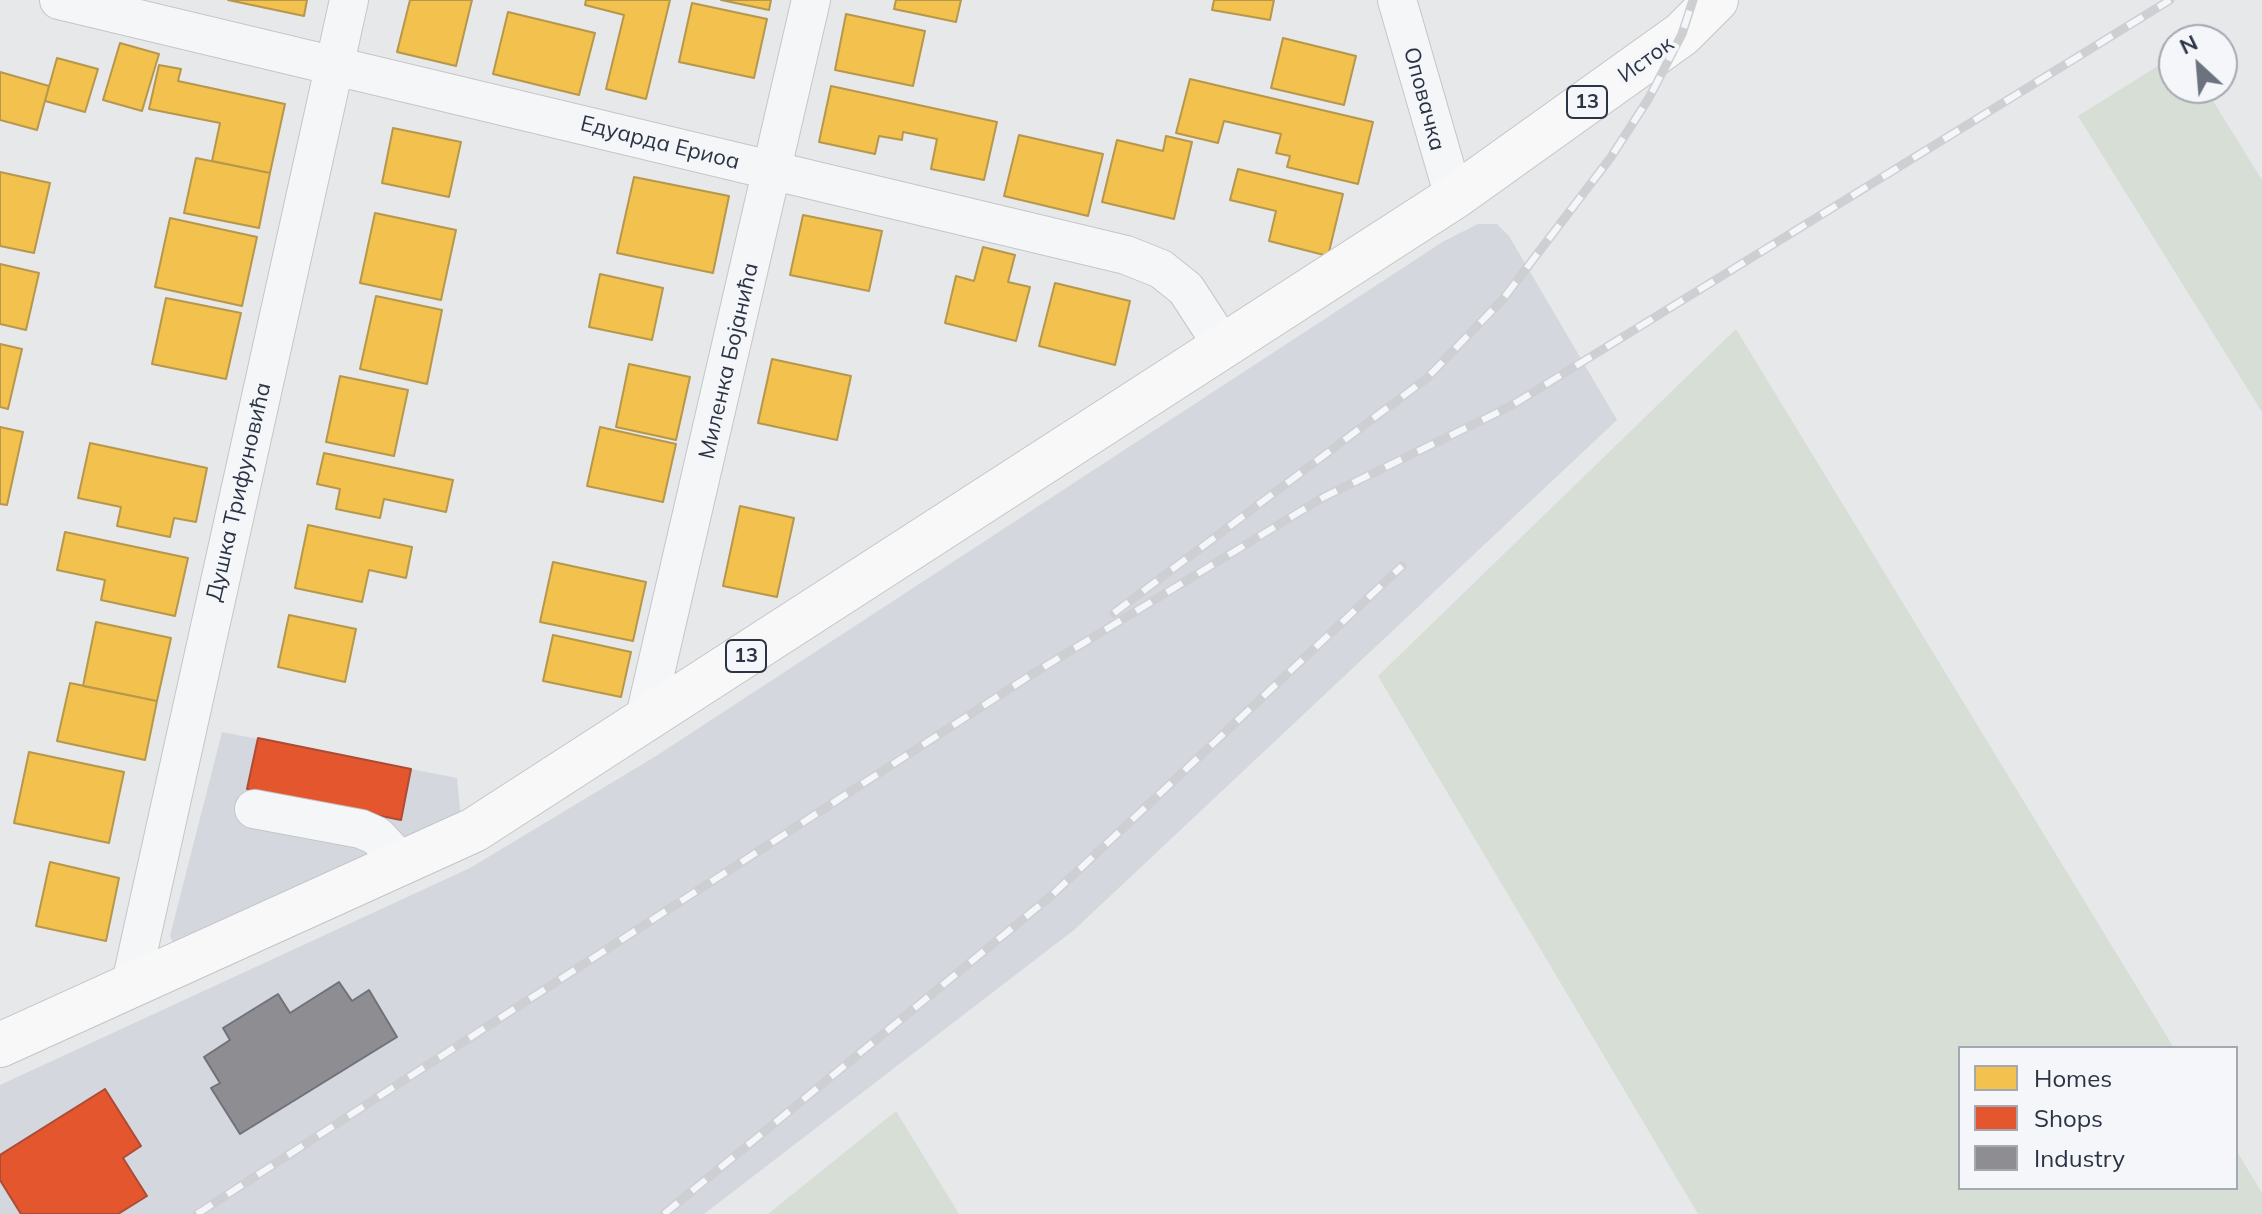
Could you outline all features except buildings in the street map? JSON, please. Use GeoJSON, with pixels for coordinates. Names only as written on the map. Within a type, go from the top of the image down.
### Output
{"type":"FeatureCollection","features":[{"type":"Feature","properties":{"kind":"main road","name":"Исток"},"geometry":{"type":"LineString","coordinates":[[1454,197],[1682,34],[1716,0]]}},
{"type":"Feature","properties":{"kind":"main road","name":"13"},"geometry":{"type":"LineString","coordinates":[[0,1045],[474,830],[1454,197]]}},
{"type":"Feature","properties":{"kind":"street","name":"Едуарда Ериоа"},"geometry":{"type":"LineString","coordinates":[[59,0],[334,63],[1126,255],[1161,269],[1186,289],[1223,346]]}},
{"type":"Feature","properties":{"kind":"street","name":"Душка Трифуновића"},"geometry":{"type":"LineString","coordinates":[[131,983],[349,0]]}},
{"type":"Feature","properties":{"kind":"street","name":"Миленка Бојанића"},"geometry":{"type":"LineString","coordinates":[[644,721],[774,171],[811,0]]}},
{"type":"Feature","properties":{"kind":"street","name":"Оповачка"},"geometry":{"type":"LineString","coordinates":[[1397,0],[1454,197]]}},
{"type":"Feature","properties":{"kind":"street"},"geometry":{"type":"LineString","coordinates":[[254,809],[361,829],[377,836],[403,864]]}},
{"type":"Feature","properties":{"kind":"shaded area"},"geometry":{"type":"Polygon","coordinates":[[[2158,66],[2158,104],[2215,104],[2262,180],[2262,412],[2078,116],[2158,66]]]}},
{"type":"Feature","properties":{"kind":"shaded area"},"geometry":{"type":"Polygon","coordinates":[[[1478,224],[1497,224],[1509,236],[1617,420],[1074,930],[704,1214],[0,1214],[0,1085],[470,868],[656,756],[1444,241],[1478,224]]]}},
{"type":"Feature","properties":{"kind":"shaded area"},"geometry":{"type":"Polygon","coordinates":[[[1736,329],[2173,1046],[1958,1046],[1958,1190],[2238,1190],[2238,1153],[2262,1193],[2262,1214],[1698,1214],[1378,676],[1736,329]]]}},
{"type":"Feature","properties":{"kind":"shaded area"},"geometry":{"type":"Polygon","coordinates":[[[222,732],[457,778],[461,819],[177,952],[170,936],[222,732]]]}},
{"type":"Feature","properties":{"kind":"shaded area"},"geometry":{"type":"Polygon","coordinates":[[[896,1111],[959,1214],[768,1214],[896,1111]]]}},
{"type":"Feature","properties":{"kind":"railway"},"geometry":{"type":"LineString","coordinates":[[1114,613],[1427,378],[1503,299],[1611,157],[1649,98],[1682,34],[1693,0]]}},
{"type":"Feature","properties":{"kind":"railway"},"geometry":{"type":"LineString","coordinates":[[197,1214],[1034,673],[1324,497],[1509,407],[2170,0]]}},
{"type":"Feature","properties":{"kind":"railway"},"geometry":{"type":"LineString","coordinates":[[664,1214],[1051,896],[1402,566]]}}]}
